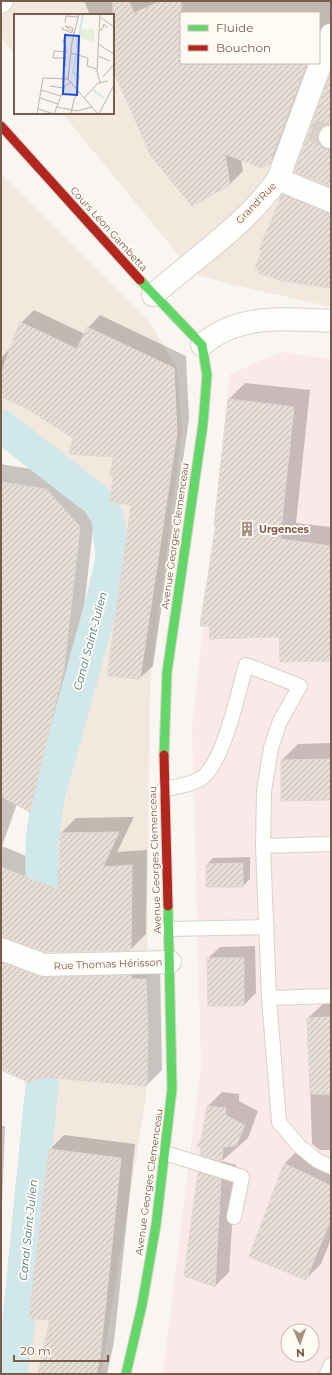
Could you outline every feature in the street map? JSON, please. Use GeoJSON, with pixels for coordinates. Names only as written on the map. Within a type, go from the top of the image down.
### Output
{"type":"FeatureCollection","features":[{"type":"Feature","properties":{"kind":"main road","name":"Cours Léon Gambetta"},"geometry":{"type":"LineString","coordinates":[[1,126],[153,295],[202,346]]}},
{"type":"Feature","properties":{"kind":"main road","name":"Avenue Georges Clemenceau"},"geometry":{"type":"LineString","coordinates":[[126,1374],[142,1305],[156,1224],[172,1089],[170,962],[164,789],[167,672],[203,424],[207,375],[202,346]]}},
{"type":"Feature","properties":{"kind":"street","name":"Grand'Rue"},"geometry":{"type":"LineString","coordinates":[[153,295],[186,268],[272,189],[278,179],[318,132],[331,35]]}},
{"type":"Feature","properties":{"kind":"street"},"geometry":{"type":"LineString","coordinates":[[278,179],[331,201]]}},
{"type":"Feature","properties":{"kind":"street"},"geometry":{"type":"LineString","coordinates":[[202,346],[214,335],[235,326],[266,319],[331,321]]}},
{"type":"Feature","properties":{"kind":"street","name":"Rue Thomas Hérisson"},"geometry":{"type":"LineString","coordinates":[[1,949],[44,965],[170,962]]}},
{"type":"Feature","properties":{"kind":"lane"},"geometry":{"type":"LineString","coordinates":[[164,789],[202,778],[218,757],[246,665],[300,686],[280,721],[271,748],[264,791],[263,846],[269,998],[279,1122],[299,1146],[318,1161],[331,1167]]}},
{"type":"Feature","properties":{"kind":"lane"},"geometry":{"type":"LineString","coordinates":[[263,846],[331,844]]}},
{"type":"Feature","properties":{"kind":"lane"},"geometry":{"type":"LineString","coordinates":[[168,929],[267,927]]}},
{"type":"Feature","properties":{"kind":"lane"},"geometry":{"type":"LineString","coordinates":[[269,998],[331,996]]}},
{"type":"Feature","properties":{"kind":"lane"},"geometry":{"type":"LineString","coordinates":[[165,1154],[242,1177],[234,1217]]}},
{"type":"Feature","properties":{"kind":"lane"},"geometry":{"type":"LineString","coordinates":[[327,1374],[331,1365]]}},
{"type":"Feature","properties":{"kind":"shaded area"},"geometry":{"type":"Polygon","coordinates":[[[1,1],[331,1],[331,307],[230,284],[194,274],[63,114],[114,114],[114,14],[14,14],[14,54],[1,38],[1,1]]]}},
{"type":"Feature","properties":{"kind":"shaded area"},"geometry":{"type":"Polygon","coordinates":[[[1,174],[150,323],[177,368],[182,431],[150,684],[146,1097],[101,1374],[16,1374],[25,1320],[45,1146],[49,821],[64,806],[121,556],[108,504],[66,455],[23,430],[1,413],[1,174]]]}},
{"type":"Feature","properties":{"kind":"shaded area"},"geometry":{"type":"Polygon","coordinates":[[[281,352],[331,359],[331,1374],[163,1374],[201,1065],[192,729],[230,374],[281,352]]]}},
{"type":"Feature","properties":{"kind":"building"},"geometry":{"type":"Polygon","coordinates":[[[113,1],[129,1],[134,13],[161,1],[181,1],[180,64],[307,64],[270,163],[262,168],[225,154],[230,185],[192,206],[151,156],[114,72],[113,1]]]}},
{"type":"Feature","properties":{"kind":"building"},"geometry":{"type":"Polygon","coordinates":[[[331,71],[331,124],[323,126],[319,131],[318,137],[319,143],[323,148],[331,150],[331,187],[294,172],[331,71]]]}},
{"type":"Feature","properties":{"kind":"building"},"geometry":{"type":"Polygon","coordinates":[[[282,194],[331,213],[331,288],[283,281],[258,273],[259,269],[255,268],[262,251],[259,250],[282,194]]]}},
{"type":"Feature","properties":{"kind":"building"},"geometry":{"type":"Polygon","coordinates":[[[20,322],[77,349],[87,327],[174,368],[177,433],[140,679],[107,676],[131,505],[110,502],[113,476],[110,476],[113,457],[69,454],[73,438],[25,407],[1,397],[1,373],[20,322]]]}},
{"type":"Feature","properties":{"kind":"building","name":"Urgences"},"geometry":{"type":"Polygon","coordinates":[[[228,399],[294,407],[280,539],[331,546],[331,661],[280,662],[279,637],[209,639],[210,626],[200,626],[216,525],[214,526],[228,399]]]}},
{"type":"Feature","properties":{"kind":"building"},"geometry":{"type":"Polygon","coordinates":[[[1,482],[46,489],[80,527],[64,668],[30,812],[1,796],[1,482]]]}},
{"type":"Feature","properties":{"kind":"building"},"geometry":{"type":"Polygon","coordinates":[[[331,759],[331,800],[281,801],[281,760],[331,759]]]}},
{"type":"Feature","properties":{"kind":"building"},"geometry":{"type":"Polygon","coordinates":[[[119,832],[103,867],[132,865],[131,950],[46,952],[1,937],[1,867],[59,890],[60,833],[119,832]]]}},
{"type":"Feature","properties":{"kind":"building"},"geometry":{"type":"Polygon","coordinates":[[[243,863],[243,887],[206,887],[206,864],[243,863]]]}},
{"type":"Feature","properties":{"kind":"building"},"geometry":{"type":"Polygon","coordinates":[[[207,958],[244,958],[244,1006],[208,1006],[207,958]]]}},
{"type":"Feature","properties":{"kind":"building"},"geometry":{"type":"Polygon","coordinates":[[[1,962],[44,977],[131,975],[131,979],[146,979],[148,1031],[147,1086],[54,1078],[35,1079],[30,1083],[1,1070],[1,962]]]}},
{"type":"Feature","properties":{"kind":"building"},"geometry":{"type":"Polygon","coordinates":[[[331,1017],[331,1094],[310,1094],[307,1018],[331,1017]]]}},
{"type":"Feature","properties":{"kind":"building"},"geometry":{"type":"Polygon","coordinates":[[[207,1106],[226,1108],[225,1115],[245,1125],[236,1146],[223,1147],[222,1162],[200,1155],[201,1147],[197,1147],[202,1137],[207,1106]]]}},
{"type":"Feature","properties":{"kind":"building"},"geometry":{"type":"Polygon","coordinates":[[[49,1149],[121,1158],[100,1358],[96,1374],[38,1374],[50,1320],[29,1318],[49,1149]]]}},
{"type":"Feature","properties":{"kind":"building"},"geometry":{"type":"Polygon","coordinates":[[[284,1163],[331,1186],[331,1219],[306,1280],[249,1257],[284,1163]]]}},
{"type":"Feature","properties":{"kind":"building"},"geometry":{"type":"Polygon","coordinates":[[[198,1172],[221,1179],[215,1287],[184,1276],[198,1172]]]}},
{"type":"Feature","properties":{"kind":"waterway","name":"Canal Saint-Julien"},"geometry":{"type":"LineString","coordinates":[[1,426],[98,501],[108,518],[112,559],[103,598],[48,798],[42,841],[42,903]]}},
{"type":"Feature","properties":{"kind":"waterway","name":"Canal Saint-Julien"},"geometry":{"type":"LineString","coordinates":[[11,1374],[19,1318],[42,1086]]}},
{"type":"Feature","properties":{"kind":"tunnel"},"geometry":{"type":"LineString","coordinates":[[312,130],[330,137]]}},
{"type":"Feature","properties":{"kind":"traffic: fast"},"geometry":{"type":"LineString","coordinates":[[140,280],[202,345],[207,375],[203,424],[167,672],[164,755]]}},
{"type":"Feature","properties":{"kind":"traffic: fast"},"geometry":{"type":"LineString","coordinates":[[126,1374],[142,1305],[156,1225],[172,1089],[168,906]]}},
{"type":"Feature","properties":{"kind":"traffic: jam"},"geometry":{"type":"LineString","coordinates":[[1,126],[140,280]]}},
{"type":"Feature","properties":{"kind":"traffic: jam"},"geometry":{"type":"LineString","coordinates":[[164,755],[168,906]]}},
{"type":"Feature","properties":{"kind":"place","name":"Urgences"},"geometry":{"type":"Point","coordinates":[247,529]}}]}
